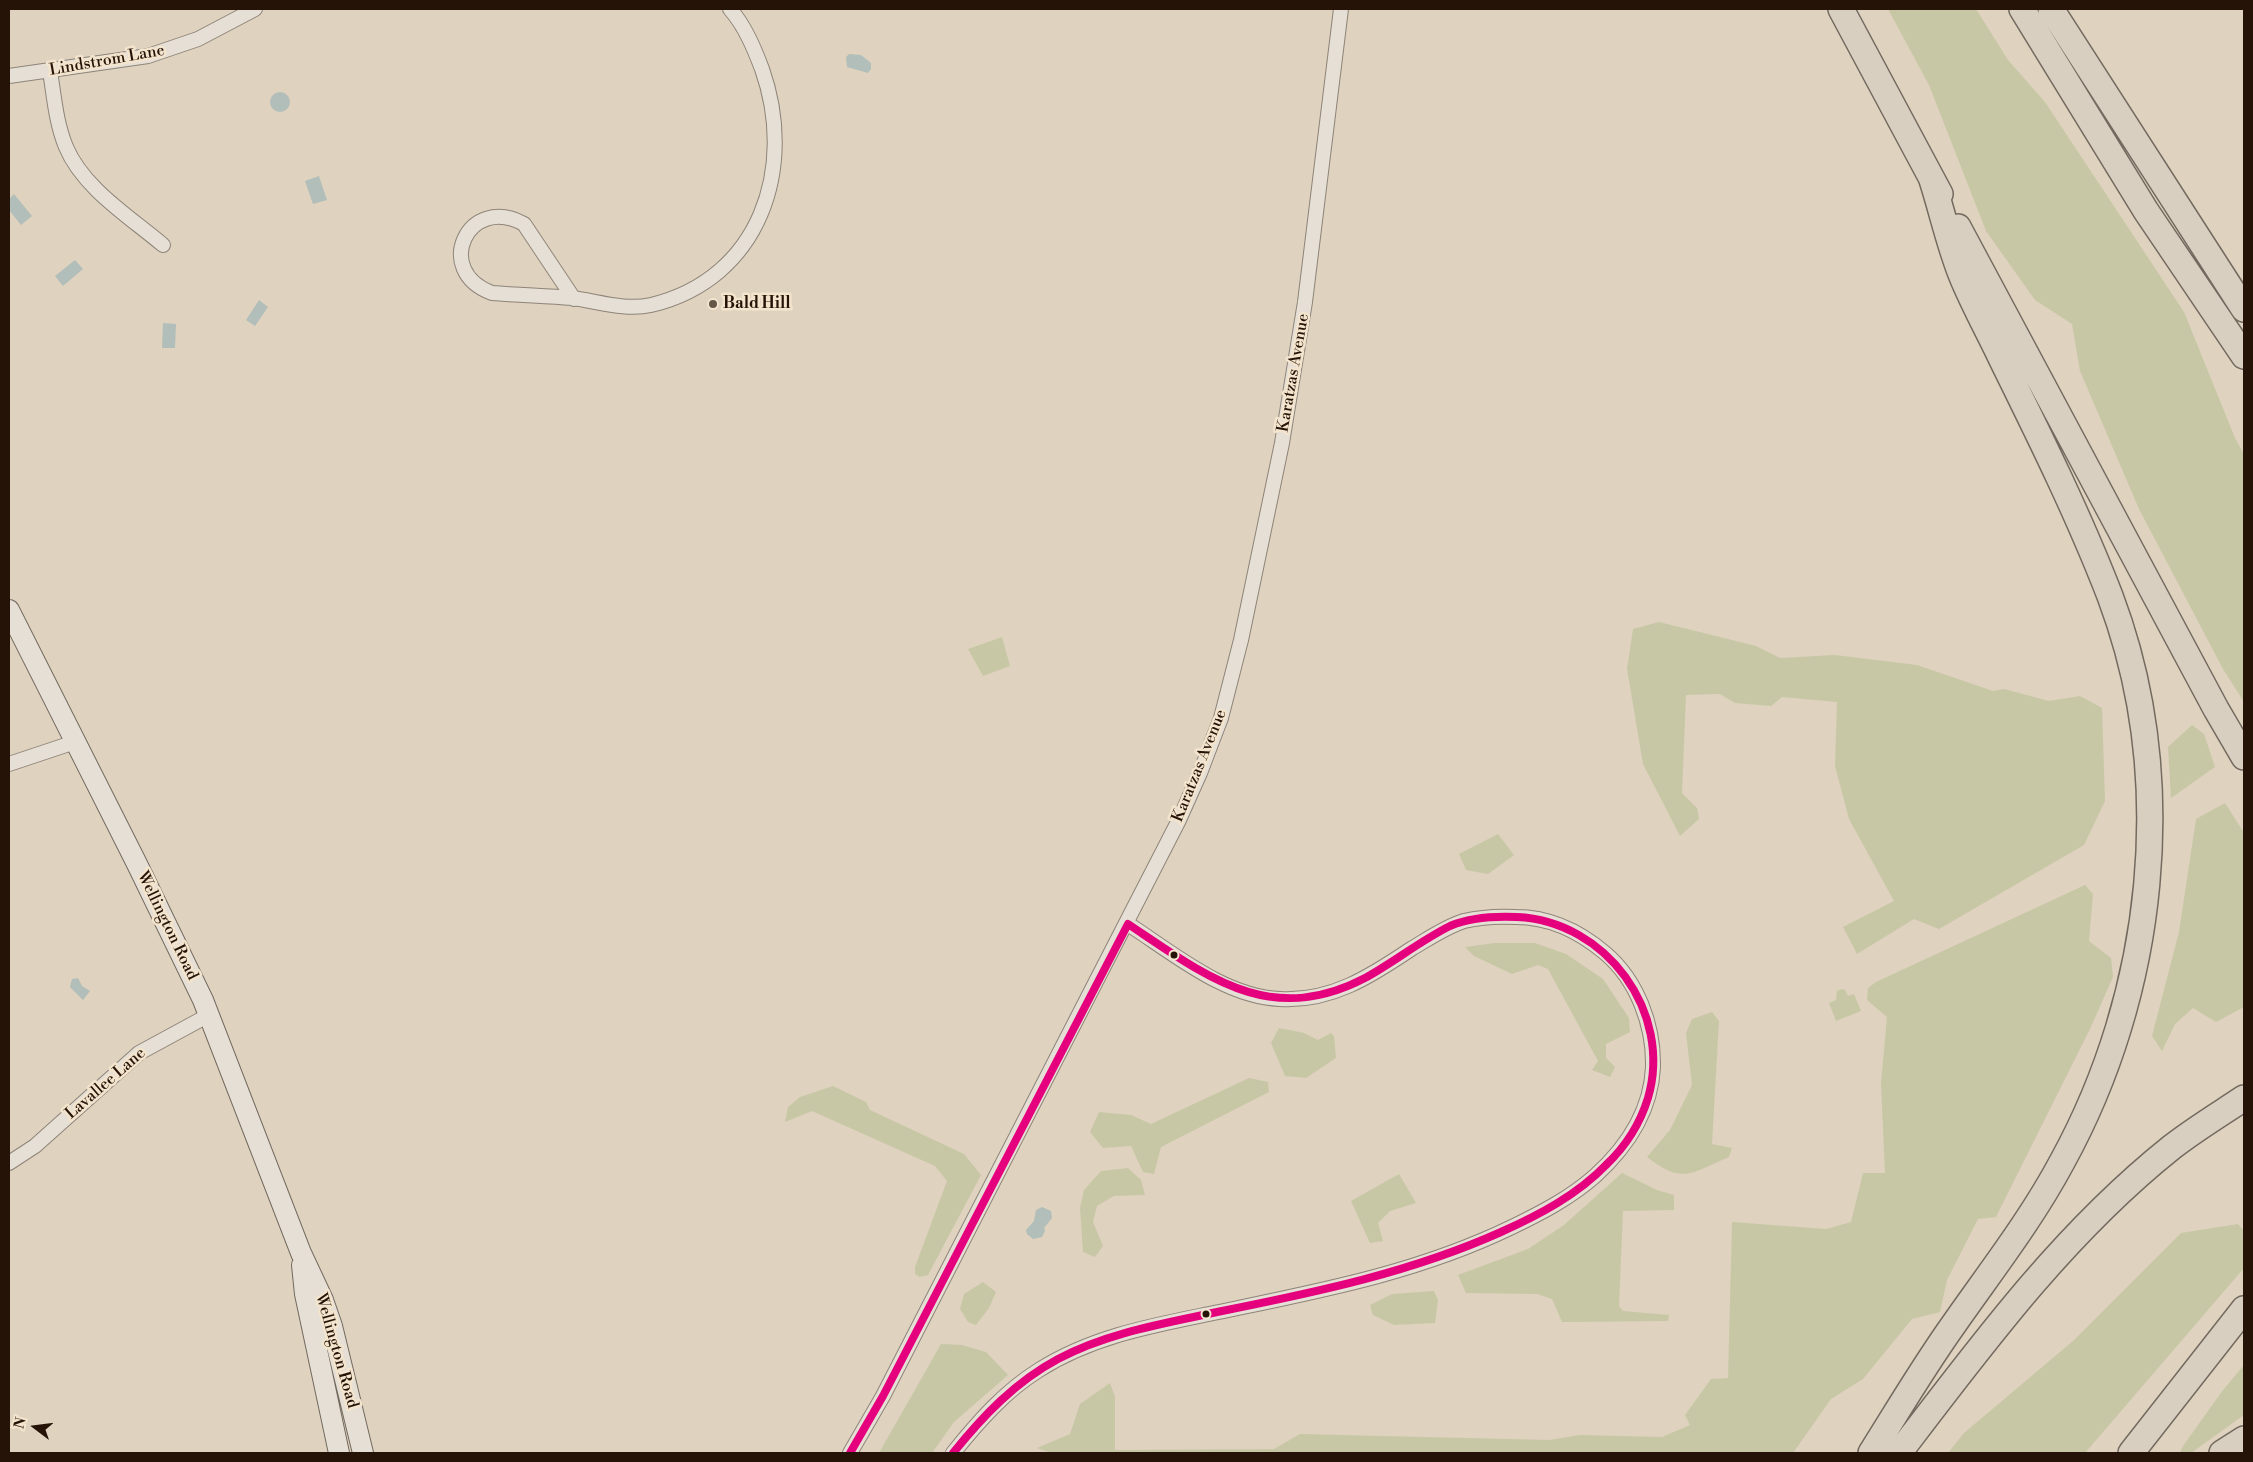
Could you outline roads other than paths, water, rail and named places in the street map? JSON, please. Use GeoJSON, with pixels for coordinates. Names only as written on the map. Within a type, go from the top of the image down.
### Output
{"type":"FeatureCollection","features":[{"type":"Feature","properties":{"kind":"highway"},"geometry":{"type":"LineString","coordinates":[[1841,9],[2216,709],[2244,757]]}},
{"type":"Feature","properties":{"kind":"highway"},"geometry":{"type":"LineString","coordinates":[[2022,9],[2146,211],[2244,356]]}},
{"type":"Feature","properties":{"kind":"highway"},"geometry":{"type":"LineString","coordinates":[[2051,9],[2244,309]]}},
{"type":"Feature","properties":{"kind":"highway"},"geometry":{"type":"LineString","coordinates":[[1870,1453],[1951,1328],[2007,1251],[2064,1158],[2096,1094],[2120,1026],[2137,956],[2148,885],[2150,813],[2144,741],[2131,670],[2111,601],[2078,517],[1960,272],[1932,180]]}},
{"type":"Feature","properties":{"kind":"highway"},"geometry":{"type":"LineString","coordinates":[[1899,1453],[1998,1324],[2080,1230],[2173,1146],[2244,1098]]}},
{"type":"Feature","properties":{"kind":"highway"},"geometry":{"type":"LineString","coordinates":[[2131,1453],[2244,1309]]}},
{"type":"Feature","properties":{"kind":"highway"},"geometry":{"type":"LineString","coordinates":[[2222,1453],[2244,1438]]}},
{"type":"Feature","properties":{"kind":"main road","name":"Wellington Road"},"geometry":{"type":"LineString","coordinates":[[9,610],[165,921],[209,1015],[301,1253],[315,1279],[332,1326],[363,1453]]}},
{"type":"Feature","properties":{"kind":"main road","name":"Wellington Road"},"geometry":{"type":"LineString","coordinates":[[301,1253],[305,1294],[339,1453]]}},
{"type":"Feature","properties":{"kind":"street","name":"Lindstrom Lane"},"geometry":{"type":"LineString","coordinates":[[9,76],[131,60],[165,51],[198,39],[255,9]]}},
{"type":"Feature","properties":{"kind":"street"},"geometry":{"type":"LineString","coordinates":[[574,299],[524,224],[513,218],[499,216],[480,222],[466,235],[461,247],[462,265],[471,282],[480,289],[492,293],[574,299],[627,306],[648,306],[672,299],[709,278],[728,263],[746,243],[758,222],[767,200],[774,160],[771,103],[757,55],[730,9]]}},
{"type":"Feature","properties":{"kind":"street","name":"Karatzas Avenue"},"geometry":{"type":"LineString","coordinates":[[850,1453],[882,1396],[1128,924],[1200,773],[1220,718],[1235,664],[1282,444],[1306,302],[1341,9]]}},
{"type":"Feature","properties":{"kind":"street"},"geometry":{"type":"LineString","coordinates":[[50,71],[59,125],[67,148],[82,172],[100,192],[163,245]]}},
{"type":"Feature","properties":{"kind":"street"},"geometry":{"type":"LineString","coordinates":[[9,764],[75,742]]}},
{"type":"Feature","properties":{"kind":"street"},"geometry":{"type":"LineString","coordinates":[[953,1453],[986,1413],[1025,1379],[1055,1361],[1098,1341],[1145,1328],[1388,1275],[1440,1259],[1525,1221],[1573,1194],[1610,1161],[1629,1139],[1647,1105],[1652,1069],[1652,1048],[1644,1012],[1632,985],[1610,957],[1597,946],[1574,932],[1550,921],[1533,917],[1498,916],[1464,922],[1434,935],[1376,972],[1346,987],[1320,996],[1284,1000],[1249,995],[1221,984],[1128,924]]}},
{"type":"Feature","properties":{"kind":"street","name":"Lavallee Lane"},"geometry":{"type":"LineString","coordinates":[[9,1163],[35,1146],[139,1053],[209,1015]]}},
{"type":"Feature","properties":{"kind":"place","name":"Bald Hill"},"geometry":{"type":"Point","coordinates":[713,304]}}]}
